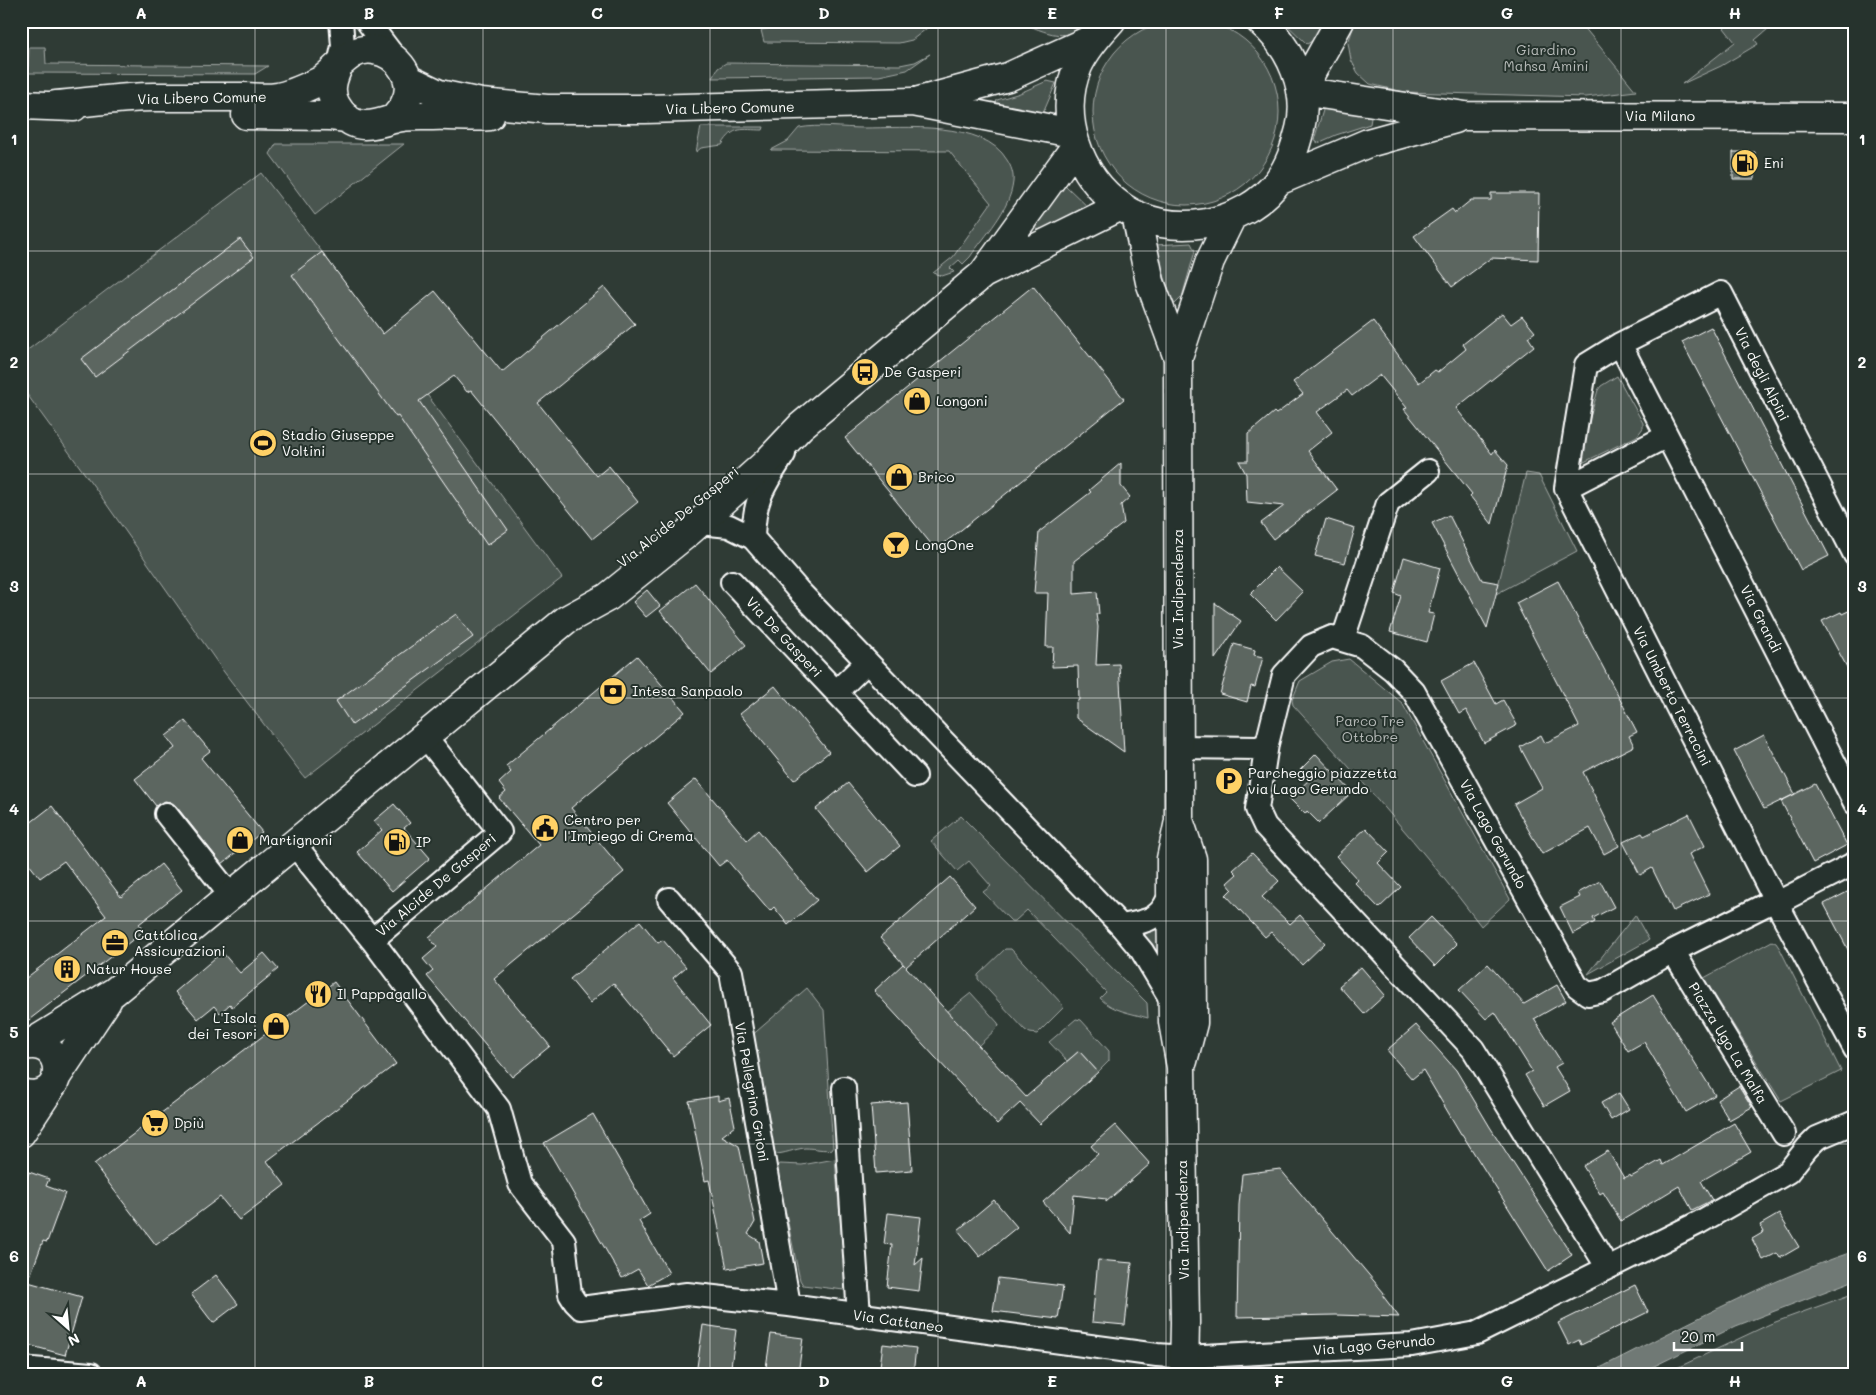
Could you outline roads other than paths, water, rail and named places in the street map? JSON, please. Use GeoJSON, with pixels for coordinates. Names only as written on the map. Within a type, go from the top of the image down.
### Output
{"type":"FeatureCollection","features":[{"type":"Feature","properties":{"kind":"street"},"geometry":{"type":"LineString","coordinates":[[341,21],[342,46],[332,89],[334,101],[347,118]]}},
{"type":"Feature","properties":{"kind":"street"},"geometry":{"type":"LineString","coordinates":[[367,21],[401,68],[408,91],[405,104],[394,119]]}},
{"type":"Feature","properties":{"kind":"street"},"geometry":{"type":"LineString","coordinates":[[1103,30],[1078,67],[1070,100],[1074,140],[1093,180],[1129,210],[1168,224],[1201,225],[1232,216],[1257,201],[1278,181],[1294,154],[1302,123],[1301,92],[1292,60],[1273,32],[1260,21]]}},
{"type":"Feature","properties":{"kind":"street"},"geometry":{"type":"LineString","coordinates":[[1301,92],[1340,21]]}},
{"type":"Feature","properties":{"kind":"street","name":"Via Libero Comune"},"geometry":{"type":"LineString","coordinates":[[21,105],[56,105],[153,97],[277,97],[321,80],[348,56],[360,50],[372,49],[384,52],[401,68],[439,94],[481,102],[546,109],[664,109],[913,102],[1008,77],[1103,30]]}},
{"type":"Feature","properties":{"kind":"street","name":"Via Milano"},"geometry":{"type":"LineString","coordinates":[[1301,92],[1465,116],[1855,117]]}},
{"type":"Feature","properties":{"kind":"street","name":"Via Libero Comune"},"geometry":{"type":"LineString","coordinates":[[913,102],[1074,140]]}},
{"type":"Feature","properties":{"kind":"street","name":"Via Libero Comune"},"geometry":{"type":"LineString","coordinates":[[56,105],[154,115],[347,118],[369,126],[394,119],[432,116],[482,117],[546,109]]}},
{"type":"Feature","properties":{"kind":"street","name":"Via Milano"},"geometry":{"type":"LineString","coordinates":[[1278,181],[1368,144],[1465,116]]}},
{"type":"Feature","properties":{"kind":"street","name":"Via Alcide De Gasperi"},"geometry":{"type":"LineString","coordinates":[[983,274],[1074,140]]}},
{"type":"Feature","properties":{"kind":"street","name":"Via Alcide De Gasperi"},"geometry":{"type":"LineString","coordinates":[[26,1046],[114,992],[566,620],[608,597],[700,523],[767,462],[800,426],[983,274],[1129,210]]}},
{"type":"Feature","properties":{"kind":"street","name":"Via Indipendenza"},"geometry":{"type":"LineString","coordinates":[[1129,210],[1150,282],[1178,358]]}},
{"type":"Feature","properties":{"kind":"street","name":"Via Indipendenza"},"geometry":{"type":"LineString","coordinates":[[1185,1366],[1181,1067],[1173,1022],[1171,891],[1171,859],[1179,821],[1178,358],[1210,260],[1232,216]]}},
{"type":"Feature","properties":{"kind":"street","name":"Via degli Alpini"},"geometry":{"type":"LineString","coordinates":[[1620,344],[1721,294],[1855,555]]}},
{"type":"Feature","properties":{"kind":"street"},"geometry":{"type":"LineString","coordinates":[[1566,488],[1586,365],[1620,344]]}},
{"type":"Feature","properties":{"kind":"street","name":"Via Grandi"},"geometry":{"type":"LineString","coordinates":[[1620,344],[1855,803]]}},
{"type":"Feature","properties":{"kind":"street"},"geometry":{"type":"LineString","coordinates":[[752,538],[754,515],[760,492],[800,426]]}},
{"type":"Feature","properties":{"kind":"street","name":"Via Alcide De Gasperi"},"geometry":{"type":"LineString","coordinates":[[566,620],[600,580],[753,455],[800,426]]}},
{"type":"Feature","properties":{"kind":"street"},"geometry":{"type":"LineString","coordinates":[[1566,488],[1667,436]]}},
{"type":"Feature","properties":{"kind":"street"},"geometry":{"type":"LineString","coordinates":[[1428,471],[1388,503],[1343,639],[1332,637],[1311,646],[1284,675],[1267,744],[1257,809],[1265,826],[1473,1049],[1608,1268]]}},
{"type":"Feature","properties":{"kind":"street","name":"Via Umberto Terracini"},"geometry":{"type":"LineString","coordinates":[[1566,488],[1776,902],[1855,1049]]}},
{"type":"Feature","properties":{"kind":"street"},"geometry":{"type":"LineString","coordinates":[[700,523],[729,526],[752,538],[798,590],[1121,926],[1142,950],[1172,1001]]}},
{"type":"Feature","properties":{"kind":"street","name":"Via De Gasperi"},"geometry":{"type":"LineString","coordinates":[[732,582],[915,776]]}},
{"type":"Feature","properties":{"kind":"street","name":"Via Lago Gerundo"},"geometry":{"type":"LineString","coordinates":[[1343,639],[1362,646],[1393,670],[1414,692],[1577,986],[1588,994],[1603,991],[1673,952],[1855,863]]}},
{"type":"Feature","properties":{"kind":"street"},"geometry":{"type":"LineString","coordinates":[[836,692],[867,662]]}},
{"type":"Feature","properties":{"kind":"street","name":"Via Alcide De Gasperi"},"geometry":{"type":"LineString","coordinates":[[372,940],[500,832],[425,736]]}},
{"type":"Feature","properties":{"kind":"street"},"geometry":{"type":"LineString","coordinates":[[1179,747],[1258,748],[1267,744]]}},
{"type":"Feature","properties":{"kind":"street"},"geometry":{"type":"LineString","coordinates":[[166,814],[230,896]]}},
{"type":"Feature","properties":{"kind":"street","name":"Via Indipendenza"},"geometry":{"type":"LineString","coordinates":[[1179,821],[1192,859],[1193,1023],[1181,1067]]}},
{"type":"Feature","properties":{"kind":"street","name":"Via Alcide De Gasperi"},"geometry":{"type":"LineString","coordinates":[[294,844],[372,940],[499,1109],[520,1184],[564,1241],[570,1294],[581,1308]]}},
{"type":"Feature","properties":{"kind":"street"},"geometry":{"type":"LineString","coordinates":[[1121,926],[1141,922],[1160,914],[1168,901],[1171,891]]}},
{"type":"Feature","properties":{"kind":"street","name":"Via Pellegrino Grioni"},"geometry":{"type":"LineString","coordinates":[[669,900],[731,972],[789,1306]]}},
{"type":"Feature","properties":{"kind":"street","name":"Piazza Ugo La Malfa"},"geometry":{"type":"LineString","coordinates":[[1673,952],[1784,1134]]}},
{"type":"Feature","properties":{"kind":"street","name":"Via Alcide De Gasperi"},"geometry":{"type":"LineString","coordinates":[[21,1132],[114,992]]}},
{"type":"Feature","properties":{"kind":"street"},"geometry":{"type":"LineString","coordinates":[[21,1093],[36,1095],[54,1082],[56,1060],[52,1054],[39,1045],[26,1046]]}},
{"type":"Feature","properties":{"kind":"street"},"geometry":{"type":"LineString","coordinates":[[844,1088],[859,1316]]}},
{"type":"Feature","properties":{"kind":"street","name":"Via Lago Gerundo"},"geometry":{"type":"LineString","coordinates":[[1215,1357],[1412,1345],[1477,1333],[1700,1222],[1788,1172],[1807,1148],[1818,1138],[1855,1122]]}},
{"type":"Feature","properties":{"kind":"street","name":"Via Cattaneo"},"geometry":{"type":"LineString","coordinates":[[581,1308],[687,1294],[1156,1356],[1185,1366],[1215,1357]]}},
{"type":"Feature","properties":{"kind":"street"},"geometry":{"type":"LineString","coordinates":[[21,1368],[91,1374]]}},
{"type":"Feature","properties":{"kind":"place","name":"Eni"},"geometry":{"type":"Point","coordinates":[1745,163]}},
{"type":"Feature","properties":{"kind":"place","name":"De Gasperi"},"geometry":{"type":"Point","coordinates":[865,372]}},
{"type":"Feature","properties":{"kind":"place","name":"Longoni"},"geometry":{"type":"Point","coordinates":[917,401]}},
{"type":"Feature","properties":{"kind":"place","name":"Stadio Giuseppe Voltini"},"geometry":{"type":"Point","coordinates":[263,443]}},
{"type":"Feature","properties":{"kind":"place","name":"Brico"},"geometry":{"type":"Point","coordinates":[899,477]}},
{"type":"Feature","properties":{"kind":"place","name":"LongOne"},"geometry":{"type":"Point","coordinates":[896,545]}},
{"type":"Feature","properties":{"kind":"place","name":"Intesa Sanpaolo"},"geometry":{"type":"Point","coordinates":[613,691]}},
{"type":"Feature","properties":{"kind":"place","name":"Parcheggio piazzetta via Lago Gerundo"},"geometry":{"type":"Point","coordinates":[1229,781]}},
{"type":"Feature","properties":{"kind":"place","name":"Centro per l'Impiego di Crema"},"geometry":{"type":"Point","coordinates":[545,828]}},
{"type":"Feature","properties":{"kind":"place","name":"Martignoni"},"geometry":{"type":"Point","coordinates":[240,840]}},
{"type":"Feature","properties":{"kind":"place","name":"IP"},"geometry":{"type":"Point","coordinates":[397,842]}},
{"type":"Feature","properties":{"kind":"place","name":"Cattolica Assicurazioni"},"geometry":{"type":"Point","coordinates":[115,943]}},
{"type":"Feature","properties":{"kind":"place","name":"Natur House"},"geometry":{"type":"Point","coordinates":[67,969]}},
{"type":"Feature","properties":{"kind":"place","name":"Il Pappagallo"},"geometry":{"type":"Point","coordinates":[318,994]}},
{"type":"Feature","properties":{"kind":"place","name":"L'Isola dei Tesori"},"geometry":{"type":"Point","coordinates":[276,1026]}},
{"type":"Feature","properties":{"kind":"place","name":"Dpiù"},"geometry":{"type":"Point","coordinates":[155,1123]}},
{"type":"Feature","properties":{"kind":"park label","name":"Giardino Mahsa Amini"},"geometry":{"type":"Point","coordinates":[1546,58]}},
{"type":"Feature","properties":{"kind":"park label","name":"Parco Tre Ottobre"},"geometry":{"type":"Point","coordinates":[1370,730]}}]}
